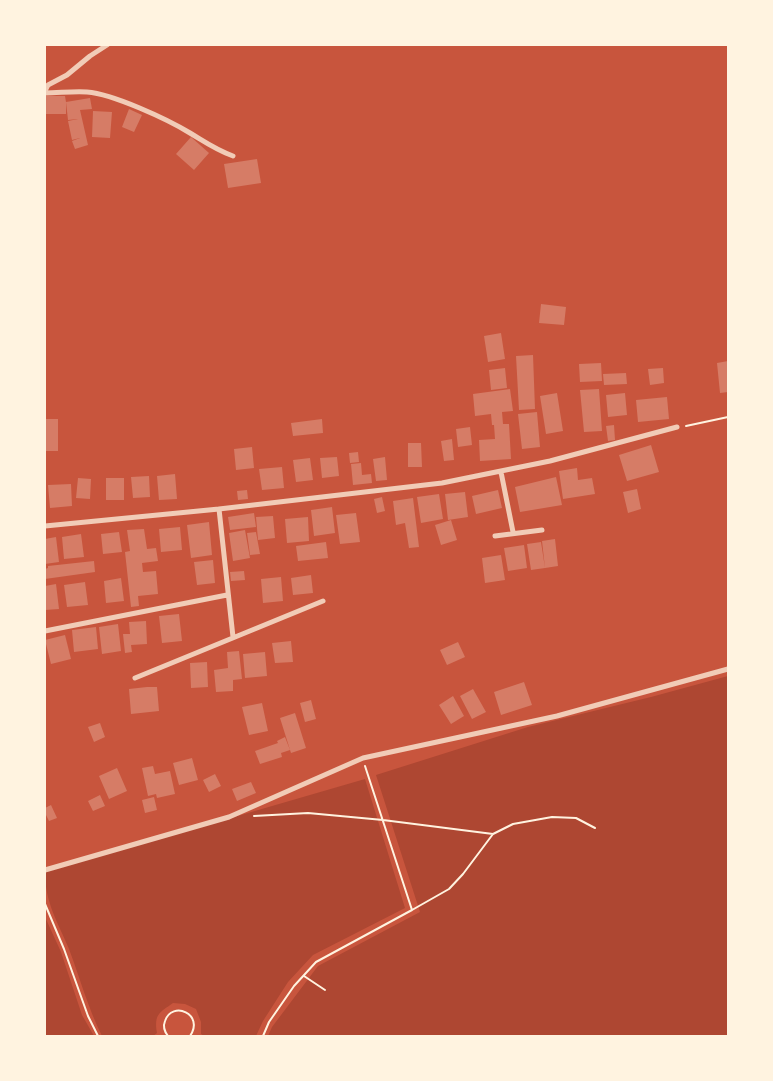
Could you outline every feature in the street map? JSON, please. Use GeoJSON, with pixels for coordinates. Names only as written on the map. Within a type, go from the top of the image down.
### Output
{"type":"FeatureCollection","features":[{"type":"Feature","properties":{"kind":"street"},"geometry":{"type":"LineString","coordinates":[[106,45],[67,75],[48,85],[45,92],[87,92],[104,95],[182,129],[210,146],[234,156]]}},
{"type":"Feature","properties":{"kind":"street"},"geometry":{"type":"LineString","coordinates":[[45,526],[219,510],[442,483],[560,459],[677,427]]}},
{"type":"Feature","properties":{"kind":"street"},"geometry":{"type":"LineString","coordinates":[[501,472],[512,532]]}},
{"type":"Feature","properties":{"kind":"street"},"geometry":{"type":"LineString","coordinates":[[219,510],[233,637]]}},
{"type":"Feature","properties":{"kind":"street"},"geometry":{"type":"LineString","coordinates":[[495,536],[512,532],[542,530]]}},
{"type":"Feature","properties":{"kind":"street"},"geometry":{"type":"LineString","coordinates":[[45,631],[227,594]]}},
{"type":"Feature","properties":{"kind":"street"},"geometry":{"type":"LineString","coordinates":[[134,678],[323,601]]}},
{"type":"Feature","properties":{"kind":"street"},"geometry":{"type":"LineString","coordinates":[[45,870],[229,818],[363,758],[557,716],[728,668]]}},
{"type":"Feature","properties":{"kind":"path"},"geometry":{"type":"LineString","coordinates":[[677,427],[728,417]]}},
{"type":"Feature","properties":{"kind":"path"},"geometry":{"type":"LineString","coordinates":[[363,758],[412,910]]}},
{"type":"Feature","properties":{"kind":"path"},"geometry":{"type":"LineString","coordinates":[[249,816],[308,813],[383,820],[493,834]]}},
{"type":"Feature","properties":{"kind":"path"},"geometry":{"type":"LineString","coordinates":[[263,1036],[269,1022],[294,986],[316,962],[449,889],[463,874],[493,834],[513,824],[552,817],[576,818],[595,828]]}},
{"type":"Feature","properties":{"kind":"path"},"geometry":{"type":"LineString","coordinates":[[45,904],[64,949],[88,1016],[98,1036]]}},
{"type":"Feature","properties":{"kind":"path"},"geometry":{"type":"LineString","coordinates":[[304,975],[325,990]]}},
{"type":"Feature","properties":{"kind":"path"},"geometry":{"type":"LineString","coordinates":[[168,1036],[164,1023],[166,1018],[178,1010],[191,1016],[194,1026],[192,1035]]}},
{"type":"Feature","properties":{"kind":"path"},"geometry":{"type":"LineString","coordinates":[[162,1035],[166,1033]]}},
{"type":"Feature","properties":{"kind":"shaded area"},"geometry":{"type":"Polygon","coordinates":[[[728,676],[728,1036],[268,1036],[272,1027],[318,966],[420,912],[376,775],[528,727],[728,676]]]}},
{"type":"Feature","properties":{"kind":"shaded area"},"geometry":{"type":"Polygon","coordinates":[[[365,779],[405,908],[313,955],[288,982],[263,1021],[256,1036],[204,1036],[201,1034],[201,1022],[196,1009],[185,1004],[173,1003],[164,1009],[157,1018],[157,1033],[153,1036],[102,1036],[50,903],[45,872],[365,779]]]}},
{"type":"Feature","properties":{"kind":"shaded area"},"geometry":{"type":"Polygon","coordinates":[[[45,917],[61,952],[82,1015],[94,1036],[45,1036],[45,917]]]}},
{"type":"Feature","properties":{"kind":"building"},"geometry":{"type":"Polygon","coordinates":[[[45,96],[65,96],[66,114],[45,114],[45,96]]]}},
{"type":"Feature","properties":{"kind":"building"},"geometry":{"type":"Polygon","coordinates":[[[90,98],[92,109],[80,110],[88,145],[75,149],[72,141],[80,138],[72,140],[68,121],[78,119],[68,120],[66,102],[90,98]]]}},
{"type":"Feature","properties":{"kind":"building"},"geometry":{"type":"Polygon","coordinates":[[[129,109],[142,115],[134,132],[122,127],[129,109]]]}},
{"type":"Feature","properties":{"kind":"building"},"geometry":{"type":"Polygon","coordinates":[[[93,111],[112,112],[110,138],[92,137],[93,111]]]}},
{"type":"Feature","properties":{"kind":"building"},"geometry":{"type":"Polygon","coordinates":[[[191,137],[209,153],[194,170],[176,154],[191,137]]]}},
{"type":"Feature","properties":{"kind":"building"},"geometry":{"type":"Polygon","coordinates":[[[257,159],[261,183],[228,188],[224,164],[257,159]]]}},
{"type":"Feature","properties":{"kind":"building"},"geometry":{"type":"Polygon","coordinates":[[[541,304],[566,307],[564,325],[539,323],[541,304]]]}},
{"type":"Feature","properties":{"kind":"building"},"geometry":{"type":"Polygon","coordinates":[[[501,333],[505,359],[488,362],[484,336],[501,333]]]}},
{"type":"Feature","properties":{"kind":"building"},"geometry":{"type":"Polygon","coordinates":[[[533,355],[535,409],[519,410],[516,356],[533,355]]]}},
{"type":"Feature","properties":{"kind":"building"},"geometry":{"type":"Polygon","coordinates":[[[728,361],[728,392],[720,393],[717,363],[728,361]]]}},
{"type":"Feature","properties":{"kind":"building"},"geometry":{"type":"Polygon","coordinates":[[[601,363],[602,381],[580,382],[579,364],[601,363]]]}},
{"type":"Feature","properties":{"kind":"building"},"geometry":{"type":"Polygon","coordinates":[[[505,368],[507,388],[491,390],[489,370],[505,368]]]}},
{"type":"Feature","properties":{"kind":"building"},"geometry":{"type":"Polygon","coordinates":[[[663,368],[664,383],[650,385],[648,369],[663,368]]]}},
{"type":"Feature","properties":{"kind":"building"},"geometry":{"type":"Polygon","coordinates":[[[626,373],[627,384],[604,385],[603,374],[626,373]]]}},
{"type":"Feature","properties":{"kind":"building"},"geometry":{"type":"Polygon","coordinates":[[[510,389],[513,411],[502,412],[503,424],[509,424],[511,459],[480,461],[479,440],[495,439],[494,425],[492,425],[491,414],[475,416],[473,394],[510,389]]]}},
{"type":"Feature","properties":{"kind":"building"},"geometry":{"type":"Polygon","coordinates":[[[599,389],[602,431],[584,432],[580,390],[599,389]]]}},
{"type":"Feature","properties":{"kind":"building"},"geometry":{"type":"Polygon","coordinates":[[[557,393],[563,431],[546,434],[540,396],[557,393]]]}},
{"type":"Feature","properties":{"kind":"building"},"geometry":{"type":"Polygon","coordinates":[[[625,393],[627,415],[608,417],[606,395],[625,393]]]}},
{"type":"Feature","properties":{"kind":"building"},"geometry":{"type":"Polygon","coordinates":[[[667,397],[669,419],[638,422],[636,400],[667,397]]]}},
{"type":"Feature","properties":{"kind":"building"},"geometry":{"type":"Polygon","coordinates":[[[537,412],[540,447],[522,449],[518,414],[537,412]]]}},
{"type":"Feature","properties":{"kind":"building"},"geometry":{"type":"Polygon","coordinates":[[[45,419],[58,419],[58,451],[45,451],[45,419]]]}},
{"type":"Feature","properties":{"kind":"building"},"geometry":{"type":"Polygon","coordinates":[[[322,419],[323,433],[293,436],[291,423],[322,419]]]}},
{"type":"Feature","properties":{"kind":"building"},"geometry":{"type":"Polygon","coordinates":[[[614,425],[615,440],[608,441],[606,426],[614,425]]]}},
{"type":"Feature","properties":{"kind":"building"},"geometry":{"type":"Polygon","coordinates":[[[470,427],[472,445],[458,447],[456,429],[470,427]]]}},
{"type":"Feature","properties":{"kind":"building"},"geometry":{"type":"Polygon","coordinates":[[[452,439],[454,460],[444,461],[441,441],[452,439]]]}},
{"type":"Feature","properties":{"kind":"building"},"geometry":{"type":"Polygon","coordinates":[[[408,443],[421,443],[422,467],[408,467],[408,443]]]}},
{"type":"Feature","properties":{"kind":"building"},"geometry":{"type":"Polygon","coordinates":[[[651,445],[659,472],[627,481],[619,455],[651,445]]]}},
{"type":"Feature","properties":{"kind":"building"},"geometry":{"type":"Polygon","coordinates":[[[252,447],[254,468],[236,470],[234,449],[252,447]]]}},
{"type":"Feature","properties":{"kind":"building"},"geometry":{"type":"Polygon","coordinates":[[[358,452],[359,462],[350,463],[349,453],[358,452]]]}},
{"type":"Feature","properties":{"kind":"building"},"geometry":{"type":"Polygon","coordinates":[[[337,457],[339,476],[322,478],[320,458],[337,457]]]}},
{"type":"Feature","properties":{"kind":"building"},"geometry":{"type":"Polygon","coordinates":[[[385,457],[387,480],[376,481],[373,459],[385,457]]]}},
{"type":"Feature","properties":{"kind":"building"},"geometry":{"type":"Polygon","coordinates":[[[310,458],[313,480],[296,482],[293,460],[310,458]]]}},
{"type":"Feature","properties":{"kind":"building"},"geometry":{"type":"Polygon","coordinates":[[[361,463],[362,475],[371,474],[372,483],[353,485],[351,464],[361,463]]]}},
{"type":"Feature","properties":{"kind":"building"},"geometry":{"type":"Polygon","coordinates":[[[282,467],[284,488],[262,490],[259,469],[282,467]]]}},
{"type":"Feature","properties":{"kind":"building"},"geometry":{"type":"Polygon","coordinates":[[[577,468],[578,480],[592,478],[595,494],[563,499],[559,471],[577,468]]]}},
{"type":"Feature","properties":{"kind":"building"},"geometry":{"type":"Polygon","coordinates":[[[175,474],[177,499],[159,500],[157,476],[175,474]]]}},
{"type":"Feature","properties":{"kind":"building"},"geometry":{"type":"Polygon","coordinates":[[[149,476],[150,497],[133,498],[131,477],[149,476]]]}},
{"type":"Feature","properties":{"kind":"building"},"geometry":{"type":"Polygon","coordinates":[[[556,477],[562,505],[520,512],[515,487],[556,477]]]}},
{"type":"Feature","properties":{"kind":"building"},"geometry":{"type":"Polygon","coordinates":[[[78,478],[91,479],[90,499],[76,498],[78,478]]]}},
{"type":"Feature","properties":{"kind":"building"},"geometry":{"type":"Polygon","coordinates":[[[106,478],[124,478],[124,500],[106,500],[106,478]]]}},
{"type":"Feature","properties":{"kind":"building"},"geometry":{"type":"Polygon","coordinates":[[[71,484],[72,506],[50,508],[48,485],[71,484]]]}},
{"type":"Feature","properties":{"kind":"building"},"geometry":{"type":"Polygon","coordinates":[[[637,489],[641,509],[628,513],[623,492],[637,489]]]}},
{"type":"Feature","properties":{"kind":"building"},"geometry":{"type":"Polygon","coordinates":[[[247,490],[248,499],[238,500],[237,491],[247,490]]]}},
{"type":"Feature","properties":{"kind":"building"},"geometry":{"type":"Polygon","coordinates":[[[498,490],[502,508],[476,514],[472,496],[498,490]]]}},
{"type":"Feature","properties":{"kind":"building"},"geometry":{"type":"Polygon","coordinates":[[[465,492],[468,517],[448,520],[445,494],[465,492]]]}},
{"type":"Feature","properties":{"kind":"building"},"geometry":{"type":"Polygon","coordinates":[[[439,494],[443,519],[421,523],[417,497],[439,494]]]}},
{"type":"Feature","properties":{"kind":"building"},"geometry":{"type":"Polygon","coordinates":[[[382,497],[385,511],[377,513],[374,499],[382,497]]]}},
{"type":"Feature","properties":{"kind":"building"},"geometry":{"type":"Polygon","coordinates":[[[413,498],[419,547],[409,548],[405,523],[396,525],[393,501],[413,498]]]}},
{"type":"Feature","properties":{"kind":"building"},"geometry":{"type":"Polygon","coordinates":[[[332,507],[335,533],[314,536],[311,510],[332,507]]]}},
{"type":"Feature","properties":{"kind":"building"},"geometry":{"type":"Polygon","coordinates":[[[254,513],[256,527],[230,530],[228,517],[254,513]]]}},
{"type":"Feature","properties":{"kind":"building"},"geometry":{"type":"Polygon","coordinates":[[[356,513],[360,542],[340,544],[336,515],[356,513]]]}},
{"type":"Feature","properties":{"kind":"building"},"geometry":{"type":"Polygon","coordinates":[[[273,516],[275,538],[258,540],[256,517],[273,516]]]}},
{"type":"Feature","properties":{"kind":"building"},"geometry":{"type":"Polygon","coordinates":[[[308,517],[309,541],[287,543],[285,519],[308,517]]]}},
{"type":"Feature","properties":{"kind":"building"},"geometry":{"type":"Polygon","coordinates":[[[451,520],[457,540],[441,545],[435,525],[451,520]]]}},
{"type":"Feature","properties":{"kind":"building"},"geometry":{"type":"Polygon","coordinates":[[[209,522],[212,555],[191,558],[187,525],[209,522]]]}},
{"type":"Feature","properties":{"kind":"building"},"geometry":{"type":"Polygon","coordinates":[[[180,527],[182,550],[161,552],[159,529],[180,527]]]}},
{"type":"Feature","properties":{"kind":"building"},"geometry":{"type":"Polygon","coordinates":[[[144,529],[147,549],[156,548],[158,561],[142,563],[143,572],[156,571],[158,594],[138,596],[139,606],[131,607],[125,552],[130,551],[127,530],[144,529]]]}},
{"type":"Feature","properties":{"kind":"building"},"geometry":{"type":"Polygon","coordinates":[[[245,530],[250,558],[233,561],[229,533],[245,530]]]}},
{"type":"Feature","properties":{"kind":"building"},"geometry":{"type":"Polygon","coordinates":[[[119,532],[122,552],[103,554],[101,534],[119,532]]]}},
{"type":"Feature","properties":{"kind":"building"},"geometry":{"type":"Polygon","coordinates":[[[256,532],[260,554],[250,555],[247,533],[256,532]]]}},
{"type":"Feature","properties":{"kind":"building"},"geometry":{"type":"Polygon","coordinates":[[[81,534],[84,557],[64,559],[62,537],[81,534]]]}},
{"type":"Feature","properties":{"kind":"building"},"geometry":{"type":"Polygon","coordinates":[[[56,537],[59,562],[45,564],[45,539],[56,537]]]}},
{"type":"Feature","properties":{"kind":"building"},"geometry":{"type":"Polygon","coordinates":[[[555,539],[558,566],[545,568],[542,541],[555,539]]]}},
{"type":"Feature","properties":{"kind":"building"},"geometry":{"type":"Polygon","coordinates":[[[326,542],[328,558],[298,561],[296,546],[326,542]]]}},
{"type":"Feature","properties":{"kind":"building"},"geometry":{"type":"Polygon","coordinates":[[[541,542],[545,568],[531,570],[527,544],[541,542]]]}},
{"type":"Feature","properties":{"kind":"building"},"geometry":{"type":"Polygon","coordinates":[[[524,545],[527,568],[508,571],[504,548],[524,545]]]}},
{"type":"Feature","properties":{"kind":"building"},"geometry":{"type":"Polygon","coordinates":[[[501,555],[505,580],[485,583],[482,558],[501,555]]]}},
{"type":"Feature","properties":{"kind":"building"},"geometry":{"type":"Polygon","coordinates":[[[213,560],[215,583],[197,585],[194,562],[213,560]]]}},
{"type":"Feature","properties":{"kind":"building"},"geometry":{"type":"Polygon","coordinates":[[[94,561],[95,572],[45,579],[45,569],[48,566],[94,561]]]}},
{"type":"Feature","properties":{"kind":"building"},"geometry":{"type":"Polygon","coordinates":[[[244,571],[245,580],[231,581],[230,572],[244,571]]]}},
{"type":"Feature","properties":{"kind":"building"},"geometry":{"type":"Polygon","coordinates":[[[311,575],[313,593],[293,595],[291,578],[311,575]]]}},
{"type":"Feature","properties":{"kind":"building"},"geometry":{"type":"Polygon","coordinates":[[[281,577],[283,601],[263,603],[261,579],[281,577]]]}},
{"type":"Feature","properties":{"kind":"building"},"geometry":{"type":"Polygon","coordinates":[[[121,578],[124,601],[106,603],[104,581],[121,578]]]}},
{"type":"Feature","properties":{"kind":"building"},"geometry":{"type":"Polygon","coordinates":[[[85,582],[88,605],[67,607],[64,585],[85,582]]]}},
{"type":"Feature","properties":{"kind":"building"},"geometry":{"type":"Polygon","coordinates":[[[56,584],[59,609],[45,610],[45,586],[56,584]]]}},
{"type":"Feature","properties":{"kind":"building"},"geometry":{"type":"Polygon","coordinates":[[[179,614],[182,641],[162,643],[159,616],[179,614]]]}},
{"type":"Feature","properties":{"kind":"building"},"geometry":{"type":"Polygon","coordinates":[[[146,621],[147,644],[131,645],[132,652],[125,653],[123,634],[130,634],[129,622],[146,621]]]}},
{"type":"Feature","properties":{"kind":"building"},"geometry":{"type":"Polygon","coordinates":[[[118,624],[121,651],[102,654],[99,627],[118,624]]]}},
{"type":"Feature","properties":{"kind":"building"},"geometry":{"type":"Polygon","coordinates":[[[96,627],[98,649],[74,652],[72,630],[96,627]]]}},
{"type":"Feature","properties":{"kind":"building"},"geometry":{"type":"Polygon","coordinates":[[[65,635],[71,659],[51,664],[45,640],[65,635]]]}},
{"type":"Feature","properties":{"kind":"building"},"geometry":{"type":"Polygon","coordinates":[[[291,641],[293,662],[275,663],[272,643],[291,641]]]}},
{"type":"Feature","properties":{"kind":"building"},"geometry":{"type":"Polygon","coordinates":[[[458,642],[465,657],[447,665],[440,650],[458,642]]]}},
{"type":"Feature","properties":{"kind":"building"},"geometry":{"type":"Polygon","coordinates":[[[239,651],[242,679],[233,680],[233,691],[216,692],[214,670],[228,668],[227,652],[239,651]]]}},
{"type":"Feature","properties":{"kind":"building"},"geometry":{"type":"Polygon","coordinates":[[[265,652],[267,676],[245,678],[243,654],[265,652]]]}},
{"type":"Feature","properties":{"kind":"building"},"geometry":{"type":"Polygon","coordinates":[[[207,662],[208,687],[191,688],[190,663],[207,662]]]}},
{"type":"Feature","properties":{"kind":"building"},"geometry":{"type":"Polygon","coordinates":[[[524,682],[532,705],[501,715],[494,692],[524,682]]]}},
{"type":"Feature","properties":{"kind":"building"},"geometry":{"type":"Polygon","coordinates":[[[157,687],[159,711],[131,714],[129,689],[157,687]]]}},
{"type":"Feature","properties":{"kind":"building"},"geometry":{"type":"Polygon","coordinates":[[[473,689],[486,712],[472,719],[460,696],[473,689]]]}},
{"type":"Feature","properties":{"kind":"building"},"geometry":{"type":"Polygon","coordinates":[[[453,696],[464,716],[451,724],[439,705],[453,696]]]}},
{"type":"Feature","properties":{"kind":"building"},"geometry":{"type":"Polygon","coordinates":[[[311,700],[316,719],[305,722],[300,703],[311,700]]]}},
{"type":"Feature","properties":{"kind":"building"},"geometry":{"type":"Polygon","coordinates":[[[262,703],[268,731],[249,735],[242,707],[262,703]]]}},
{"type":"Feature","properties":{"kind":"building"},"geometry":{"type":"Polygon","coordinates":[[[295,713],[306,748],[291,753],[280,718],[295,713]]]}},
{"type":"Feature","properties":{"kind":"building"},"geometry":{"type":"Polygon","coordinates":[[[100,723],[105,737],[94,742],[88,727],[100,723]]]}},
{"type":"Feature","properties":{"kind":"building"},"geometry":{"type":"Polygon","coordinates":[[[285,737],[290,750],[281,753],[282,757],[260,764],[255,751],[278,743],[277,741],[285,737]]]}},
{"type":"Feature","properties":{"kind":"building"},"geometry":{"type":"Polygon","coordinates":[[[192,758],[198,780],[179,785],[173,763],[192,758]]]}},
{"type":"Feature","properties":{"kind":"building"},"geometry":{"type":"Polygon","coordinates":[[[153,766],[155,774],[170,771],[175,794],[157,798],[156,794],[148,796],[142,768],[153,766]]]}},
{"type":"Feature","properties":{"kind":"building"},"geometry":{"type":"Polygon","coordinates":[[[117,768],[127,791],[109,799],[99,776],[117,768]]]}},
{"type":"Feature","properties":{"kind":"building"},"geometry":{"type":"Polygon","coordinates":[[[215,774],[221,786],[209,792],[203,780],[215,774]]]}},
{"type":"Feature","properties":{"kind":"building"},"geometry":{"type":"Polygon","coordinates":[[[251,782],[256,793],[237,801],[232,789],[251,782]]]}},
{"type":"Feature","properties":{"kind":"building"},"geometry":{"type":"Polygon","coordinates":[[[100,795],[105,806],[93,811],[88,801],[100,795]]]}},
{"type":"Feature","properties":{"kind":"building"},"geometry":{"type":"Polygon","coordinates":[[[154,797],[157,810],[145,813],[142,800],[154,797]]]}},
{"type":"Feature","properties":{"kind":"building"},"geometry":{"type":"Polygon","coordinates":[[[51,805],[57,818],[49,821],[45,808],[51,805]]]}}]}
